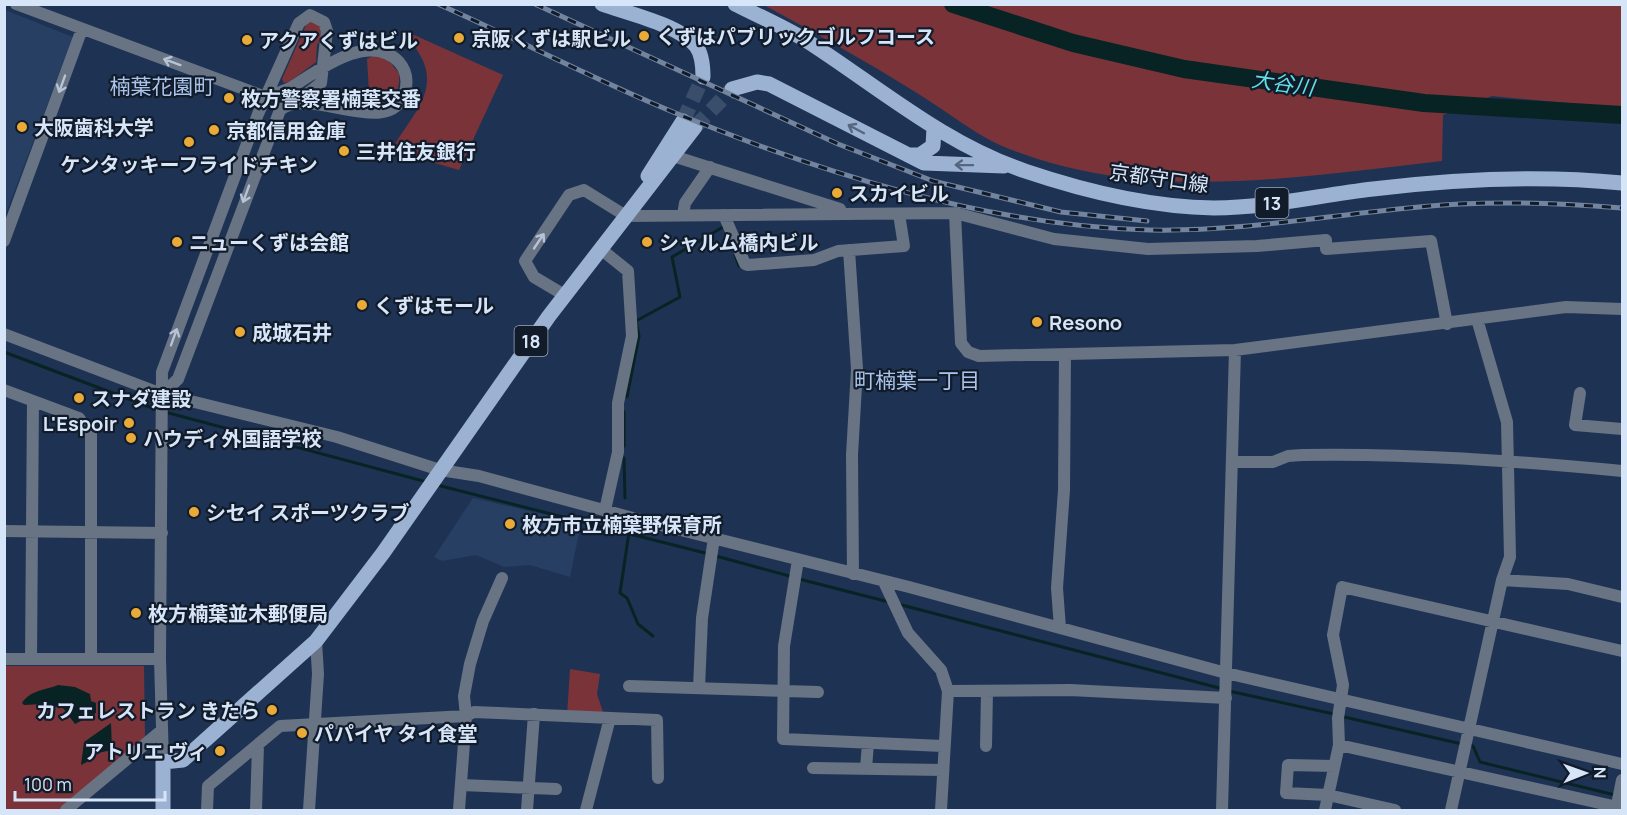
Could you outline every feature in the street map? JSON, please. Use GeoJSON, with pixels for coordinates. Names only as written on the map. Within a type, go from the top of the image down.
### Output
{"type":"FeatureCollection","features":[{"type":"Feature","properties":{"kind":"main road"},"geometry":{"type":"LineString","coordinates":[[602,4],[679,33],[696,46],[703,64],[703,77]]}},
{"type":"Feature","properties":{"kind":"main road","name":"京都守口線"},"geometry":{"type":"LineString","coordinates":[[735,4],[804,39],[934,128],[1021,170],[1066,184],[1156,203],[1214,208],[1434,184],[1585,179],[1623,183]]}},
{"type":"Feature","properties":{"kind":"main road"},"geometry":{"type":"LineString","coordinates":[[732,90],[747,84],[769,84],[924,163],[997,164],[1021,170]]}},
{"type":"Feature","properties":{"kind":"main road","name":"18"},"geometry":{"type":"LineString","coordinates":[[163,762],[183,760],[316,641],[383,553],[566,296],[673,156],[689,124],[660,155],[626,216]]}},
{"type":"Feature","properties":{"kind":"main road"},"geometry":{"type":"LineString","coordinates":[[908,155],[920,155],[933,146],[934,128]]}},
{"type":"Feature","properties":{"kind":"main road"},"geometry":{"type":"LineString","coordinates":[[162,810],[163,762]]}},
{"type":"Feature","properties":{"kind":"street"},"geometry":{"type":"LineString","coordinates":[[16,4],[266,97],[290,88],[324,67],[363,51],[388,54],[404,67],[406,78],[404,95],[391,109],[373,114],[298,101]]}},
{"type":"Feature","properties":{"kind":"street"},"geometry":{"type":"LineString","coordinates":[[162,394],[178,379],[274,120],[287,104],[298,101],[321,83],[324,67],[322,55],[327,31],[324,22],[315,16],[307,16],[299,23],[266,97],[162,372],[160,659],[163,762]]}},
{"type":"Feature","properties":{"kind":"street"},"geometry":{"type":"LineString","coordinates":[[4,241],[82,29]]}},
{"type":"Feature","properties":{"kind":"street"},"geometry":{"type":"LineString","coordinates":[[673,156],[815,199],[840,209],[842,214]]}},
{"type":"Feature","properties":{"kind":"street"},"geometry":{"type":"LineString","coordinates":[[683,215],[685,203],[710,167]]}},
{"type":"Feature","properties":{"kind":"street"},"geometry":{"type":"LineString","coordinates":[[566,296],[534,277],[525,261],[569,195],[584,190],[626,216],[955,213],[1054,239],[1148,249],[1257,246],[1326,240],[1326,249],[1431,241],[1447,324]]}},
{"type":"Feature","properties":{"kind":"street"},"geometry":{"type":"LineString","coordinates":[[955,213],[962,342],[968,352],[979,356],[1234,350],[1566,307],[1623,309]]}},
{"type":"Feature","properties":{"kind":"street"},"geometry":{"type":"LineString","coordinates":[[724,215],[745,264],[748,265],[814,260],[838,251],[904,246],[899,214]]}},
{"type":"Feature","properties":{"kind":"street"},"geometry":{"type":"LineString","coordinates":[[602,250],[628,271],[632,336],[618,402],[618,452],[605,510]]}},
{"type":"Feature","properties":{"kind":"street"},"geometry":{"type":"LineString","coordinates":[[849,250],[857,369],[852,455],[853,574]]}},
{"type":"Feature","properties":{"kind":"street"},"geometry":{"type":"LineString","coordinates":[[1451,810],[1502,580],[1510,557],[1507,422],[1477,319]]}},
{"type":"Feature","properties":{"kind":"street"},"geometry":{"type":"LineString","coordinates":[[4,334],[162,394],[337,437],[440,470],[478,476],[1226,673],[1623,764]]}},
{"type":"Feature","properties":{"kind":"street"},"geometry":{"type":"LineString","coordinates":[[1222,810],[1234,350]]}},
{"type":"Feature","properties":{"kind":"street"},"geometry":{"type":"LineString","coordinates":[[1060,628],[1057,588],[1064,490],[1065,355]]}},
{"type":"Feature","properties":{"kind":"street"},"geometry":{"type":"LineString","coordinates":[[4,390],[79,418],[91,434],[91,659]]}},
{"type":"Feature","properties":{"kind":"street"},"geometry":{"type":"LineString","coordinates":[[1582,400],[1575,425],[1623,429]]}},
{"type":"Feature","properties":{"kind":"street"},"geometry":{"type":"LineString","coordinates":[[32,659],[33,401]]}},
{"type":"Feature","properties":{"kind":"street"},"geometry":{"type":"LineString","coordinates":[[1232,462],[1273,462],[1288,456],[1323,454],[1507,460],[1623,471]]}},
{"type":"Feature","properties":{"kind":"street"},"geometry":{"type":"LineString","coordinates":[[4,531],[162,533]]}},
{"type":"Feature","properties":{"kind":"street"},"geometry":{"type":"LineString","coordinates":[[699,688],[702,618],[714,538]]}},
{"type":"Feature","properties":{"kind":"street"},"geometry":{"type":"LineString","coordinates":[[798,560],[784,646],[783,739],[944,746]]}},
{"type":"Feature","properties":{"kind":"street"},"geometry":{"type":"LineString","coordinates":[[459,810],[466,716],[464,696],[470,664],[483,621],[502,578]]}},
{"type":"Feature","properties":{"kind":"street"},"geometry":{"type":"LineString","coordinates":[[1502,580],[1568,584],[1623,597]]}},
{"type":"Feature","properties":{"kind":"street"},"geometry":{"type":"LineString","coordinates":[[884,582],[908,633],[941,670],[948,691],[941,810]]}},
{"type":"Feature","properties":{"kind":"street"},"geometry":{"type":"LineString","coordinates":[[1325,810],[1339,745],[1338,717],[1343,685],[1333,635],[1342,587],[1623,651]]}},
{"type":"Feature","properties":{"kind":"street"},"geometry":{"type":"LineString","coordinates":[[309,810],[318,674],[316,641]]}},
{"type":"Feature","properties":{"kind":"street"},"geometry":{"type":"LineString","coordinates":[[4,659],[160,659]]}},
{"type":"Feature","properties":{"kind":"street"},"geometry":{"type":"LineString","coordinates":[[629,686],[818,692]]}},
{"type":"Feature","properties":{"kind":"street"},"geometry":{"type":"LineString","coordinates":[[948,691],[1070,690],[1226,698]]}},
{"type":"Feature","properties":{"kind":"street"},"geometry":{"type":"LineString","coordinates":[[986,746],[987,691]]}},
{"type":"Feature","properties":{"kind":"street"},"geometry":{"type":"LineString","coordinates":[[207,810],[208,786],[280,726],[466,716],[474,712],[657,720],[658,778]]}},
{"type":"Feature","properties":{"kind":"street"},"geometry":{"type":"LineString","coordinates":[[527,810],[534,714]]}},
{"type":"Feature","properties":{"kind":"street"},"geometry":{"type":"LineString","coordinates":[[586,810],[610,718]]}},
{"type":"Feature","properties":{"kind":"street"},"geometry":{"type":"LineString","coordinates":[[66,810],[162,730]]}},
{"type":"Feature","properties":{"kind":"street"},"geometry":{"type":"LineString","coordinates":[[867,769],[868,743]]}},
{"type":"Feature","properties":{"kind":"street"},"geometry":{"type":"LineString","coordinates":[[256,810],[258,745]]}},
{"type":"Feature","properties":{"kind":"street"},"geometry":{"type":"LineString","coordinates":[[1339,745],[1618,809],[1623,780]]}},
{"type":"Feature","properties":{"kind":"street"},"geometry":{"type":"LineString","coordinates":[[1334,766],[1288,765],[1286,793],[1328,795],[1395,810]]}},
{"type":"Feature","properties":{"kind":"street"},"geometry":{"type":"LineString","coordinates":[[813,768],[943,770]]}},
{"type":"Feature","properties":{"kind":"street"},"geometry":{"type":"LineString","coordinates":[[461,785],[556,789]]}},
{"type":"Feature","properties":{"kind":"shaded area"},"geometry":{"type":"Polygon","coordinates":[[[764,5],[1622,5],[1622,108],[1492,96],[1443,115],[1442,161],[1331,174],[1220,182],[1165,181],[1110,175],[1055,164],[991,141],[879,70],[764,5]]]}},
{"type":"Feature","properties":{"kind":"shaded area","name":"大阪歯科大学"},"geometry":{"type":"Polygon","coordinates":[[[5,10],[73,37],[5,216],[5,10]]]}},
{"type":"Feature","properties":{"kind":"shaded area"},"geometry":{"type":"Polygon","coordinates":[[[311,21],[320,24],[323,34],[317,45],[316,62],[289,82],[284,83],[282,79],[306,25],[311,21]]]}},
{"type":"Feature","properties":{"kind":"shaded area"},"geometry":{"type":"Polygon","coordinates":[[[403,30],[503,75],[459,170],[428,161],[404,161],[394,146],[421,103],[427,80],[426,68],[420,55],[412,44],[401,36],[403,30]]]}},
{"type":"Feature","properties":{"kind":"shaded area"},"geometry":{"type":"Polygon","coordinates":[[[373,56],[387,59],[399,73],[399,80],[396,93],[389,102],[370,107],[367,59],[373,56]]]}},
{"type":"Feature","properties":{"kind":"shaded area"},"geometry":{"type":"Polygon","coordinates":[[[473,498],[581,523],[570,577],[530,565],[504,567],[476,555],[442,561],[434,557],[473,498]]]}},
{"type":"Feature","properties":{"kind":"shaded area"},"geometry":{"type":"Polygon","coordinates":[[[5,666],[144,666],[145,737],[61,810],[5,810],[5,666]]]}},
{"type":"Feature","properties":{"kind":"shaded area"},"geometry":{"type":"Polygon","coordinates":[[[570,669],[600,674],[597,694],[605,718],[567,716],[570,669]]]}},
{"type":"Feature","properties":{"kind":"shaded area"},"geometry":{"type":"Polygon","coordinates":[[[58,685],[75,687],[90,694],[91,701],[96,703],[96,713],[75,724],[63,708],[22,703],[29,695],[58,685]]]}},
{"type":"Feature","properties":{"kind":"shaded area"},"geometry":{"type":"Polygon","coordinates":[[[111,723],[112,750],[93,754],[91,760],[81,765],[84,742],[111,723]]]}},
{"type":"Feature","properties":{"kind":"waterway","name":"大谷川"},"geometry":{"type":"LineString","coordinates":[[953,4],[1073,43],[1184,69],[1424,103],[1622,115]]}},
{"type":"Feature","properties":{"kind":"waterway"},"geometry":{"type":"LineString","coordinates":[[627,397],[639,336],[636,321],[680,297],[672,257],[723,227]]}},
{"type":"Feature","properties":{"kind":"waterway"},"geometry":{"type":"LineString","coordinates":[[735,255],[739,266]]}},
{"type":"Feature","properties":{"kind":"waterway"},"geometry":{"type":"LineString","coordinates":[[4,352],[158,410]]}},
{"type":"Feature","properties":{"kind":"waterway"},"geometry":{"type":"LineString","coordinates":[[165,412],[427,482]]}},
{"type":"Feature","properties":{"kind":"waterway"},"geometry":{"type":"LineString","coordinates":[[624,412],[624,446]]}},
{"type":"Feature","properties":{"kind":"waterway"},"geometry":{"type":"LineString","coordinates":[[624,458],[625,498]]}},
{"type":"Feature","properties":{"kind":"waterway"},"geometry":{"type":"LineString","coordinates":[[437,485],[709,554]]}},
{"type":"Feature","properties":{"kind":"waterway"},"geometry":{"type":"LineString","coordinates":[[629,532],[620,593],[627,598],[638,624],[653,636]]}},
{"type":"Feature","properties":{"kind":"waterway"},"geometry":{"type":"LineString","coordinates":[[716,556],[793,577]]}},
{"type":"Feature","properties":{"kind":"waterway"},"geometry":{"type":"LineString","coordinates":[[799,579],[889,602]]}},
{"type":"Feature","properties":{"kind":"waterway"},"geometry":{"type":"LineString","coordinates":[[898,604],[1223,689]]}},
{"type":"Feature","properties":{"kind":"waterway"},"geometry":{"type":"LineString","coordinates":[[1229,691],[1334,714]]}},
{"type":"Feature","properties":{"kind":"waterway"},"geometry":{"type":"LineString","coordinates":[[1340,716],[1462,744]]}},
{"type":"Feature","properties":{"kind":"waterway"},"geometry":{"type":"LineString","coordinates":[[1469,745],[1473,746],[1480,762],[1615,795]]}},
{"type":"Feature","properties":{"kind":"tunnel"},"geometry":{"type":"LineString","coordinates":[[683,121],[703,77]]}},
{"type":"Feature","properties":{"kind":"tunnel"},"geometry":{"type":"LineString","coordinates":[[695,127],[732,89]]}},
{"type":"Feature","properties":{"kind":"railway"},"geometry":{"type":"LineString","coordinates":[[438,4],[643,99],[787,156],[906,192],[967,207],[1028,218],[1088,226],[1183,230],[1251,226],[1444,205],[1495,203],[1622,208]]}},
{"type":"Feature","properties":{"kind":"railway"},"geometry":{"type":"LineString","coordinates":[[535,4],[838,144],[933,181],[1061,212],[1147,221]]}},
{"type":"Feature","properties":{"kind":"place","name":"くずはパブリックゴルフコース"},"geometry":{"type":"Point","coordinates":[644,36]}},
{"type":"Feature","properties":{"kind":"place","name":"京阪くずは駅ビル"},"geometry":{"type":"Point","coordinates":[459,38]}},
{"type":"Feature","properties":{"kind":"place","name":"アクアくずはビル"},"geometry":{"type":"Point","coordinates":[247,40]}},
{"type":"Feature","properties":{"kind":"place","name":"枚方警察署楠葉交番"},"geometry":{"type":"Point","coordinates":[229,98]}},
{"type":"Feature","properties":{"kind":"place","name":"大阪歯科大学"},"geometry":{"type":"Point","coordinates":[22,127]}},
{"type":"Feature","properties":{"kind":"place","name":"京都信用金庫"},"geometry":{"type":"Point","coordinates":[214,130]}},
{"type":"Feature","properties":{"kind":"place","name":"ケンタッキーフライドチキン"},"geometry":{"type":"Point","coordinates":[189,142]}},
{"type":"Feature","properties":{"kind":"place","name":"三井住友銀行"},"geometry":{"type":"Point","coordinates":[344,151]}},
{"type":"Feature","properties":{"kind":"place","name":"スカイビル"},"geometry":{"type":"Point","coordinates":[837,193]}},
{"type":"Feature","properties":{"kind":"place","name":"ニューくずは会館"},"geometry":{"type":"Point","coordinates":[177,242]}},
{"type":"Feature","properties":{"kind":"place","name":"シャルム橋内ビル"},"geometry":{"type":"Point","coordinates":[647,242]}},
{"type":"Feature","properties":{"kind":"place","name":"くずはモール"},"geometry":{"type":"Point","coordinates":[362,305]}},
{"type":"Feature","properties":{"kind":"place","name":"Resono"},"geometry":{"type":"Point","coordinates":[1037,322]}},
{"type":"Feature","properties":{"kind":"place","name":"成城石井"},"geometry":{"type":"Point","coordinates":[240,332]}},
{"type":"Feature","properties":{"kind":"place","name":"スナダ建設"},"geometry":{"type":"Point","coordinates":[79,398]}},
{"type":"Feature","properties":{"kind":"place","name":"L'Espoir"},"geometry":{"type":"Point","coordinates":[129,423]}},
{"type":"Feature","properties":{"kind":"place","name":"ハウディ外国語学校"},"geometry":{"type":"Point","coordinates":[131,438]}},
{"type":"Feature","properties":{"kind":"place","name":"シセイ スポーツクラブ"},"geometry":{"type":"Point","coordinates":[194,512]}},
{"type":"Feature","properties":{"kind":"place","name":"枚方市立楠葉野保育所"},"geometry":{"type":"Point","coordinates":[510,524]}},
{"type":"Feature","properties":{"kind":"place","name":"枚方楠葉並木郵便局"},"geometry":{"type":"Point","coordinates":[136,613]}},
{"type":"Feature","properties":{"kind":"place","name":"カフェレストラン きたら"},"geometry":{"type":"Point","coordinates":[272,710]}},
{"type":"Feature","properties":{"kind":"place","name":"パパイヤ タイ食堂"},"geometry":{"type":"Point","coordinates":[302,733]}},
{"type":"Feature","properties":{"kind":"place","name":"アトリエ ヴィ"},"geometry":{"type":"Point","coordinates":[220,751]}},
{"type":"Feature","properties":{"kind":"district","name":"楠葉花園町"},"geometry":{"type":"Point","coordinates":[162,86]}},
{"type":"Feature","properties":{"kind":"district","name":"町楠葉一丁目"},"geometry":{"type":"Point","coordinates":[917,380]}}]}
